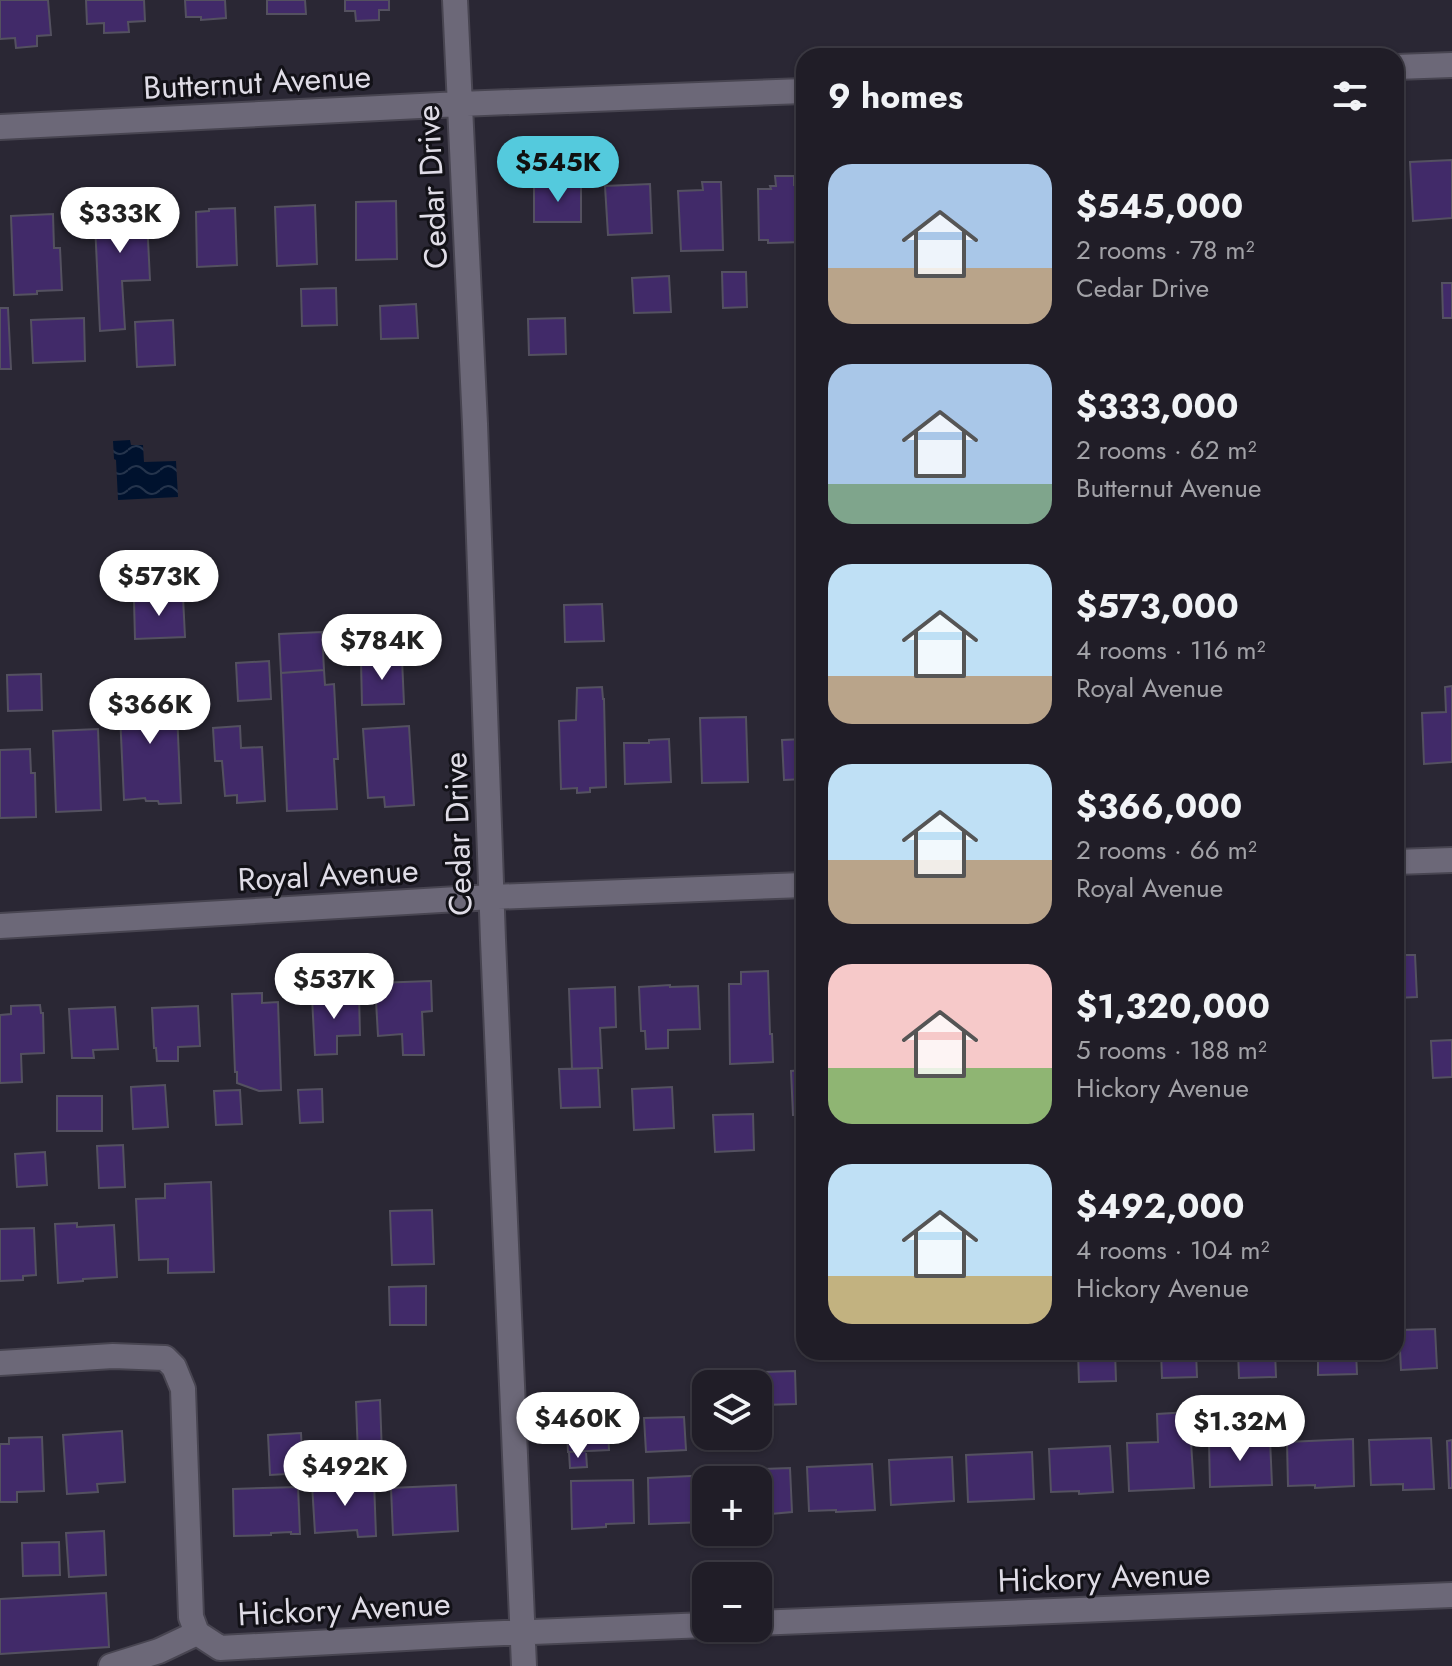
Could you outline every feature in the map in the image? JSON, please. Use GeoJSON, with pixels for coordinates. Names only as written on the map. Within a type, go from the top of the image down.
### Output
{"type":"FeatureCollection","features":[{"type":"Feature","properties":{"kind":"street","name":"Cedar Drive"},"geometry":{"type":"LineString","coordinates":[[455,0],[475,424],[524,1666]]}},
{"type":"Feature","properties":{"kind":"street"},"geometry":{"type":"LineString","coordinates":[[1404,67],[1452,65]]}},
{"type":"Feature","properties":{"kind":"street","name":"Butternut Avenue"},"geometry":{"type":"LineString","coordinates":[[0,127],[796,91]]}},
{"type":"Feature","properties":{"kind":"street"},"geometry":{"type":"LineString","coordinates":[[1404,862],[1452,860]]}},
{"type":"Feature","properties":{"kind":"street","name":"Royal Avenue"},"geometry":{"type":"LineString","coordinates":[[0,926],[492,897],[796,885]]}},
{"type":"Feature","properties":{"kind":"street","name":"Hickory Avenue"},"geometry":{"type":"LineString","coordinates":[[0,1363],[113,1356],[165,1358],[174,1367],[183,1389],[191,1617],[197,1633],[220,1648],[692,1626]]}},
{"type":"Feature","properties":{"kind":"street","name":"Hickory Avenue"},"geometry":{"type":"LineString","coordinates":[[772,1622],[1452,1595]]}},
{"type":"Feature","properties":{"kind":"street"},"geometry":{"type":"LineString","coordinates":[[111,1666],[159,1651],[197,1633]]}},
{"type":"Feature","properties":{"kind":"water"},"geometry":{"type":"Polygon","coordinates":[[[130,440],[131,445],[143,445],[144,462],[176,461],[178,497],[118,500],[113,441],[130,440]]]}},
{"type":"Feature","properties":{"kind":"building"},"geometry":{"type":"Polygon","coordinates":[[[0,0],[48,0],[51,35],[37,36],[37,46],[16,48],[15,38],[0,39],[0,0]]]}},
{"type":"Feature","properties":{"kind":"building"},"geometry":{"type":"Polygon","coordinates":[[[86,0],[144,0],[145,21],[128,22],[129,32],[104,33],[104,23],[87,24],[86,0]]]}},
{"type":"Feature","properties":{"kind":"building"},"geometry":{"type":"Polygon","coordinates":[[[185,0],[225,0],[226,18],[201,20],[201,17],[186,17],[185,0]]]}},
{"type":"Feature","properties":{"kind":"building"},"geometry":{"type":"Polygon","coordinates":[[[267,0],[305,0],[306,14],[267,14],[267,0]]]}},
{"type":"Feature","properties":{"kind":"building"},"geometry":{"type":"Polygon","coordinates":[[[345,0],[389,0],[389,10],[379,10],[379,20],[356,21],[355,11],[345,11],[345,0]]]}},
{"type":"Feature","properties":{"kind":"building"},"geometry":{"type":"Polygon","coordinates":[[[1452,160],[1452,218],[1413,221],[1410,162],[1452,160]]]}},
{"type":"Feature","properties":{"kind":"building"},"geometry":{"type":"Polygon","coordinates":[[[775,176],[794,176],[796,242],[768,243],[768,240],[759,240],[758,189],[776,186],[775,176]]]}},
{"type":"Feature","properties":{"kind":"building"},"geometry":{"type":"Polygon","coordinates":[[[702,182],[721,182],[723,250],[681,251],[678,191],[703,190],[702,182]]]}},
{"type":"Feature","properties":{"kind":"building"},"geometry":{"type":"Polygon","coordinates":[[[650,184],[652,233],[608,235],[605,186],[650,184]]]}},
{"type":"Feature","properties":{"kind":"building"},"geometry":{"type":"Polygon","coordinates":[[[581,185],[581,222],[534,222],[534,186],[581,185]]]}},
{"type":"Feature","properties":{"kind":"building"},"geometry":{"type":"Polygon","coordinates":[[[146,200],[150,280],[122,281],[125,329],[100,331],[94,202],[146,200]]]}},
{"type":"Feature","properties":{"kind":"building"},"geometry":{"type":"Polygon","coordinates":[[[396,201],[397,259],[356,260],[356,202],[396,201]]]}},
{"type":"Feature","properties":{"kind":"building"},"geometry":{"type":"Polygon","coordinates":[[[315,205],[317,264],[277,266],[275,207],[315,205]]]}},
{"type":"Feature","properties":{"kind":"building"},"geometry":{"type":"Polygon","coordinates":[[[235,208],[237,265],[197,267],[196,212],[235,208]]]}},
{"type":"Feature","properties":{"kind":"building"},"geometry":{"type":"Polygon","coordinates":[[[53,214],[54,248],[60,248],[62,290],[14,295],[11,216],[53,214]]]}},
{"type":"Feature","properties":{"kind":"building"},"geometry":{"type":"Polygon","coordinates":[[[722,272],[746,272],[747,307],[723,308],[722,272]]]}},
{"type":"Feature","properties":{"kind":"building"},"geometry":{"type":"Polygon","coordinates":[[[669,276],[671,312],[634,313],[632,278],[669,276]]]}},
{"type":"Feature","properties":{"kind":"building"},"geometry":{"type":"Polygon","coordinates":[[[1442,283],[1452,283],[1452,318],[1443,318],[1442,283]]]}},
{"type":"Feature","properties":{"kind":"building"},"geometry":{"type":"Polygon","coordinates":[[[336,288],[337,325],[302,326],[301,289],[336,288]]]}},
{"type":"Feature","properties":{"kind":"building"},"geometry":{"type":"Polygon","coordinates":[[[416,304],[418,338],[381,339],[380,306],[416,304]]]}},
{"type":"Feature","properties":{"kind":"building"},"geometry":{"type":"Polygon","coordinates":[[[0,308],[8,308],[11,369],[0,369],[0,308]]]}},
{"type":"Feature","properties":{"kind":"building"},"geometry":{"type":"Polygon","coordinates":[[[84,318],[85,361],[33,363],[31,320],[84,318]]]}},
{"type":"Feature","properties":{"kind":"building"},"geometry":{"type":"Polygon","coordinates":[[[565,318],[566,354],[529,355],[528,319],[565,318]]]}},
{"type":"Feature","properties":{"kind":"building"},"geometry":{"type":"Polygon","coordinates":[[[173,320],[175,365],[137,367],[135,322],[173,320]]]}},
{"type":"Feature","properties":{"kind":"building"},"geometry":{"type":"Polygon","coordinates":[[[183,597],[185,637],[135,639],[134,600],[183,597]]]}},
{"type":"Feature","properties":{"kind":"building"},"geometry":{"type":"Polygon","coordinates":[[[602,604],[604,641],[565,642],[564,605],[602,604]]]}},
{"type":"Feature","properties":{"kind":"building"},"geometry":{"type":"Polygon","coordinates":[[[322,632],[324,670],[281,673],[279,634],[322,632]]]}},
{"type":"Feature","properties":{"kind":"building"},"geometry":{"type":"Polygon","coordinates":[[[402,659],[404,704],[362,705],[361,661],[402,659]]]}},
{"type":"Feature","properties":{"kind":"building"},"geometry":{"type":"Polygon","coordinates":[[[269,661],[271,699],[238,701],[236,663],[269,661]]]}},
{"type":"Feature","properties":{"kind":"building"},"geometry":{"type":"Polygon","coordinates":[[[324,670],[325,685],[334,684],[337,809],[287,811],[281,673],[324,670]]]}},
{"type":"Feature","properties":{"kind":"building"},"geometry":{"type":"Polygon","coordinates":[[[41,674],[42,710],[8,711],[7,675],[41,674]]]}},
{"type":"Feature","properties":{"kind":"building"},"geometry":{"type":"Polygon","coordinates":[[[1452,686],[1452,762],[1424,764],[1422,713],[1446,712],[1445,687],[1452,686]]]}},
{"type":"Feature","properties":{"kind":"building"},"geometry":{"type":"Polygon","coordinates":[[[602,687],[606,787],[577,793],[577,788],[561,789],[559,721],[576,720],[577,688],[602,687]]]}},
{"type":"Feature","properties":{"kind":"building"},"geometry":{"type":"Polygon","coordinates":[[[176,690],[181,803],[159,804],[145,798],[124,800],[119,693],[176,690]]]}},
{"type":"Feature","properties":{"kind":"building"},"geometry":{"type":"Polygon","coordinates":[[[746,717],[748,782],[702,783],[700,718],[746,717]]]}},
{"type":"Feature","properties":{"kind":"building"},"geometry":{"type":"Polygon","coordinates":[[[240,726],[241,748],[262,747],[265,801],[237,803],[237,795],[225,796],[222,761],[215,761],[213,728],[240,726]]]}},
{"type":"Feature","properties":{"kind":"building"},"geometry":{"type":"Polygon","coordinates":[[[409,726],[414,805],[385,807],[384,797],[368,798],[363,729],[409,726]]]}},
{"type":"Feature","properties":{"kind":"building"},"geometry":{"type":"Polygon","coordinates":[[[98,729],[101,810],[56,812],[53,731],[98,729]]]}},
{"type":"Feature","properties":{"kind":"building"},"geometry":{"type":"Polygon","coordinates":[[[669,739],[671,782],[625,784],[624,743],[669,739]]]}},
{"type":"Feature","properties":{"kind":"building"},"geometry":{"type":"Polygon","coordinates":[[[796,739],[796,779],[784,780],[782,740],[796,739]]]}},
{"type":"Feature","properties":{"kind":"building"},"geometry":{"type":"Polygon","coordinates":[[[30,749],[31,773],[35,773],[36,817],[0,818],[0,750],[30,749]]]}},
{"type":"Feature","properties":{"kind":"building"},"geometry":{"type":"Polygon","coordinates":[[[1404,955],[1415,955],[1417,997],[1404,998],[1404,955]]]}},
{"type":"Feature","properties":{"kind":"building"},"geometry":{"type":"Polygon","coordinates":[[[768,971],[773,1062],[730,1064],[729,984],[741,984],[741,972],[768,971]]]}},
{"type":"Feature","properties":{"kind":"building"},"geometry":{"type":"Polygon","coordinates":[[[431,981],[432,1011],[422,1012],[424,1055],[403,1055],[402,1034],[378,1036],[375,983],[431,981]]]}},
{"type":"Feature","properties":{"kind":"building"},"geometry":{"type":"Polygon","coordinates":[[[698,986],[700,1029],[668,1030],[668,1048],[646,1049],[645,1031],[641,1031],[639,987],[698,986]]]}},
{"type":"Feature","properties":{"kind":"building"},"geometry":{"type":"Polygon","coordinates":[[[615,987],[616,1027],[600,1028],[602,1068],[572,1069],[569,989],[615,987]]]}},
{"type":"Feature","properties":{"kind":"building"},"geometry":{"type":"Polygon","coordinates":[[[262,993],[262,1003],[278,1002],[281,1090],[259,1091],[237,1083],[232,994],[262,993]]]}},
{"type":"Feature","properties":{"kind":"building"},"geometry":{"type":"Polygon","coordinates":[[[359,995],[360,1035],[337,1036],[337,1054],[315,1055],[312,997],[359,995]]]}},
{"type":"Feature","properties":{"kind":"building"},"geometry":{"type":"Polygon","coordinates":[[[40,1005],[44,1053],[21,1054],[22,1082],[0,1083],[0,1015],[11,1014],[11,1006],[40,1005]]]}},
{"type":"Feature","properties":{"kind":"building"},"geometry":{"type":"Polygon","coordinates":[[[198,1006],[200,1046],[178,1047],[178,1061],[157,1061],[152,1008],[198,1006]]]}},
{"type":"Feature","properties":{"kind":"building"},"geometry":{"type":"Polygon","coordinates":[[[115,1007],[118,1049],[93,1050],[94,1058],[72,1058],[69,1009],[115,1007]]]}},
{"type":"Feature","properties":{"kind":"building"},"geometry":{"type":"Polygon","coordinates":[[[1452,1040],[1452,1077],[1433,1078],[1431,1041],[1452,1040]]]}},
{"type":"Feature","properties":{"kind":"building"},"geometry":{"type":"Polygon","coordinates":[[[598,1068],[600,1107],[561,1108],[559,1069],[598,1068]]]}},
{"type":"Feature","properties":{"kind":"building"},"geometry":{"type":"Polygon","coordinates":[[[791,1071],[796,1071],[796,1115],[793,1115],[791,1071]]]}},
{"type":"Feature","properties":{"kind":"building"},"geometry":{"type":"Polygon","coordinates":[[[165,1085],[168,1127],[133,1129],[131,1087],[165,1085]]]}},
{"type":"Feature","properties":{"kind":"building"},"geometry":{"type":"Polygon","coordinates":[[[672,1087],[674,1128],[634,1130],[632,1089],[672,1087]]]}},
{"type":"Feature","properties":{"kind":"building"},"geometry":{"type":"Polygon","coordinates":[[[322,1089],[323,1122],[300,1123],[298,1090],[322,1089]]]}},
{"type":"Feature","properties":{"kind":"building"},"geometry":{"type":"Polygon","coordinates":[[[240,1090],[242,1124],[216,1125],[214,1091],[240,1090]]]}},
{"type":"Feature","properties":{"kind":"building"},"geometry":{"type":"Polygon","coordinates":[[[57,1096],[102,1096],[102,1131],[57,1131],[57,1096]]]}},
{"type":"Feature","properties":{"kind":"building"},"geometry":{"type":"Polygon","coordinates":[[[753,1114],[754,1150],[715,1152],[713,1115],[753,1114]]]}},
{"type":"Feature","properties":{"kind":"building"},"geometry":{"type":"Polygon","coordinates":[[[123,1145],[125,1187],[99,1188],[97,1146],[123,1145]]]}},
{"type":"Feature","properties":{"kind":"building"},"geometry":{"type":"Polygon","coordinates":[[[45,1152],[47,1185],[17,1187],[15,1154],[45,1152]]]}},
{"type":"Feature","properties":{"kind":"building"},"geometry":{"type":"Polygon","coordinates":[[[211,1182],[214,1272],[168,1273],[168,1259],[139,1260],[136,1199],[165,1198],[165,1184],[211,1182]]]}},
{"type":"Feature","properties":{"kind":"building"},"geometry":{"type":"Polygon","coordinates":[[[432,1210],[434,1264],[392,1265],[390,1211],[432,1210]]]}},
{"type":"Feature","properties":{"kind":"building"},"geometry":{"type":"Polygon","coordinates":[[[77,1223],[77,1227],[114,1225],[117,1277],[58,1283],[55,1224],[77,1223]]]}},
{"type":"Feature","properties":{"kind":"building"},"geometry":{"type":"Polygon","coordinates":[[[34,1228],[36,1275],[23,1276],[23,1280],[0,1281],[0,1229],[34,1228]]]}},
{"type":"Feature","properties":{"kind":"building"},"geometry":{"type":"Polygon","coordinates":[[[426,1286],[426,1325],[390,1325],[389,1287],[426,1286]]]}},
{"type":"Feature","properties":{"kind":"building"},"geometry":{"type":"Polygon","coordinates":[[[1435,1329],[1437,1368],[1401,1370],[1404,1330],[1435,1329]]]}},
{"type":"Feature","properties":{"kind":"building"},"geometry":{"type":"Polygon","coordinates":[[[1078,1360],[1115,1360],[1116,1381],[1079,1382],[1078,1360]]]}},
{"type":"Feature","properties":{"kind":"building"},"geometry":{"type":"Polygon","coordinates":[[[1161,1360],[1196,1360],[1197,1377],[1162,1378],[1161,1360]]]}},
{"type":"Feature","properties":{"kind":"building"},"geometry":{"type":"Polygon","coordinates":[[[1238,1360],[1275,1360],[1276,1377],[1239,1378],[1238,1360]]]}},
{"type":"Feature","properties":{"kind":"building"},"geometry":{"type":"Polygon","coordinates":[[[1318,1360],[1356,1360],[1357,1374],[1318,1375],[1318,1360]]]}},
{"type":"Feature","properties":{"kind":"building"},"geometry":{"type":"Polygon","coordinates":[[[795,1371],[796,1404],[772,1405],[772,1372],[795,1371]]]}},
{"type":"Feature","properties":{"kind":"building"},"geometry":{"type":"Polygon","coordinates":[[[380,1400],[382,1454],[358,1455],[356,1402],[380,1400]]]}},
{"type":"Feature","properties":{"kind":"building"},"geometry":{"type":"Polygon","coordinates":[[[607,1411],[609,1450],[568,1452],[566,1413],[607,1411]]]}},
{"type":"Feature","properties":{"kind":"building"},"geometry":{"type":"Polygon","coordinates":[[[1189,1412],[1194,1488],[1129,1491],[1127,1443],[1158,1442],[1157,1414],[1189,1412]]]}},
{"type":"Feature","properties":{"kind":"building"},"geometry":{"type":"Polygon","coordinates":[[[684,1417],[686,1450],[646,1452],[644,1418],[684,1417]]]}},
{"type":"Feature","properties":{"kind":"building"},"geometry":{"type":"Polygon","coordinates":[[[122,1431],[125,1482],[97,1484],[98,1492],[67,1494],[63,1435],[122,1431]]]}},
{"type":"Feature","properties":{"kind":"building"},"geometry":{"type":"Polygon","coordinates":[[[301,1433],[303,1473],[270,1475],[268,1435],[301,1433]]]}},
{"type":"Feature","properties":{"kind":"building"},"geometry":{"type":"Polygon","coordinates":[[[42,1437],[44,1491],[17,1492],[17,1502],[0,1502],[0,1444],[9,1444],[9,1438],[42,1437]]]}},
{"type":"Feature","properties":{"kind":"building"},"geometry":{"type":"Polygon","coordinates":[[[1431,1438],[1434,1489],[1403,1490],[1403,1484],[1371,1485],[1369,1440],[1431,1438]]]}},
{"type":"Feature","properties":{"kind":"building"},"geometry":{"type":"Polygon","coordinates":[[[1270,1439],[1272,1485],[1210,1487],[1209,1442],[1270,1439]]]}},
{"type":"Feature","properties":{"kind":"building"},"geometry":{"type":"Polygon","coordinates":[[[1353,1439],[1354,1486],[1288,1486],[1287,1442],[1353,1439]]]}},
{"type":"Feature","properties":{"kind":"building"},"geometry":{"type":"Polygon","coordinates":[[[1452,1440],[1452,1488],[1449,1488],[1447,1441],[1452,1440]]]}},
{"type":"Feature","properties":{"kind":"building"},"geometry":{"type":"Polygon","coordinates":[[[1110,1446],[1113,1492],[1051,1492],[1049,1449],[1110,1446]]]}},
{"type":"Feature","properties":{"kind":"building"},"geometry":{"type":"Polygon","coordinates":[[[569,1452],[586,1452],[587,1467],[570,1468],[569,1452]]]}},
{"type":"Feature","properties":{"kind":"building"},"geometry":{"type":"Polygon","coordinates":[[[1032,1452],[1034,1499],[968,1502],[966,1455],[1032,1452]]]}},
{"type":"Feature","properties":{"kind":"building"},"geometry":{"type":"Polygon","coordinates":[[[952,1457],[954,1501],[891,1505],[889,1460],[952,1457]]]}},
{"type":"Feature","properties":{"kind":"building"},"geometry":{"type":"Polygon","coordinates":[[[872,1464],[875,1510],[809,1511],[807,1467],[872,1464]]]}},
{"type":"Feature","properties":{"kind":"building"},"geometry":{"type":"Polygon","coordinates":[[[790,1468],[792,1512],[772,1514],[772,1469],[790,1468]]]}},
{"type":"Feature","properties":{"kind":"building"},"geometry":{"type":"Polygon","coordinates":[[[692,1476],[692,1522],[649,1524],[648,1478],[692,1476]]]}},
{"type":"Feature","properties":{"kind":"building"},"geometry":{"type":"Polygon","coordinates":[[[633,1480],[634,1523],[572,1529],[571,1481],[633,1480]]]}},
{"type":"Feature","properties":{"kind":"building"},"geometry":{"type":"Polygon","coordinates":[[[374,1481],[376,1536],[358,1537],[357,1530],[315,1533],[312,1484],[374,1481]]]}},
{"type":"Feature","properties":{"kind":"building"},"geometry":{"type":"Polygon","coordinates":[[[456,1485],[458,1531],[393,1535],[391,1488],[456,1485]]]}},
{"type":"Feature","properties":{"kind":"building"},"geometry":{"type":"Polygon","coordinates":[[[298,1487],[300,1534],[234,1536],[233,1489],[298,1487]]]}},
{"type":"Feature","properties":{"kind":"building"},"geometry":{"type":"Polygon","coordinates":[[[104,1531],[106,1575],[69,1577],[66,1533],[104,1531]]]}},
{"type":"Feature","properties":{"kind":"building"},"geometry":{"type":"Polygon","coordinates":[[[59,1542],[60,1575],[23,1576],[22,1543],[59,1542]]]}},
{"type":"Feature","properties":{"kind":"building"},"geometry":{"type":"Polygon","coordinates":[[[106,1593],[109,1647],[0,1654],[0,1599],[106,1593]]]}}]}
